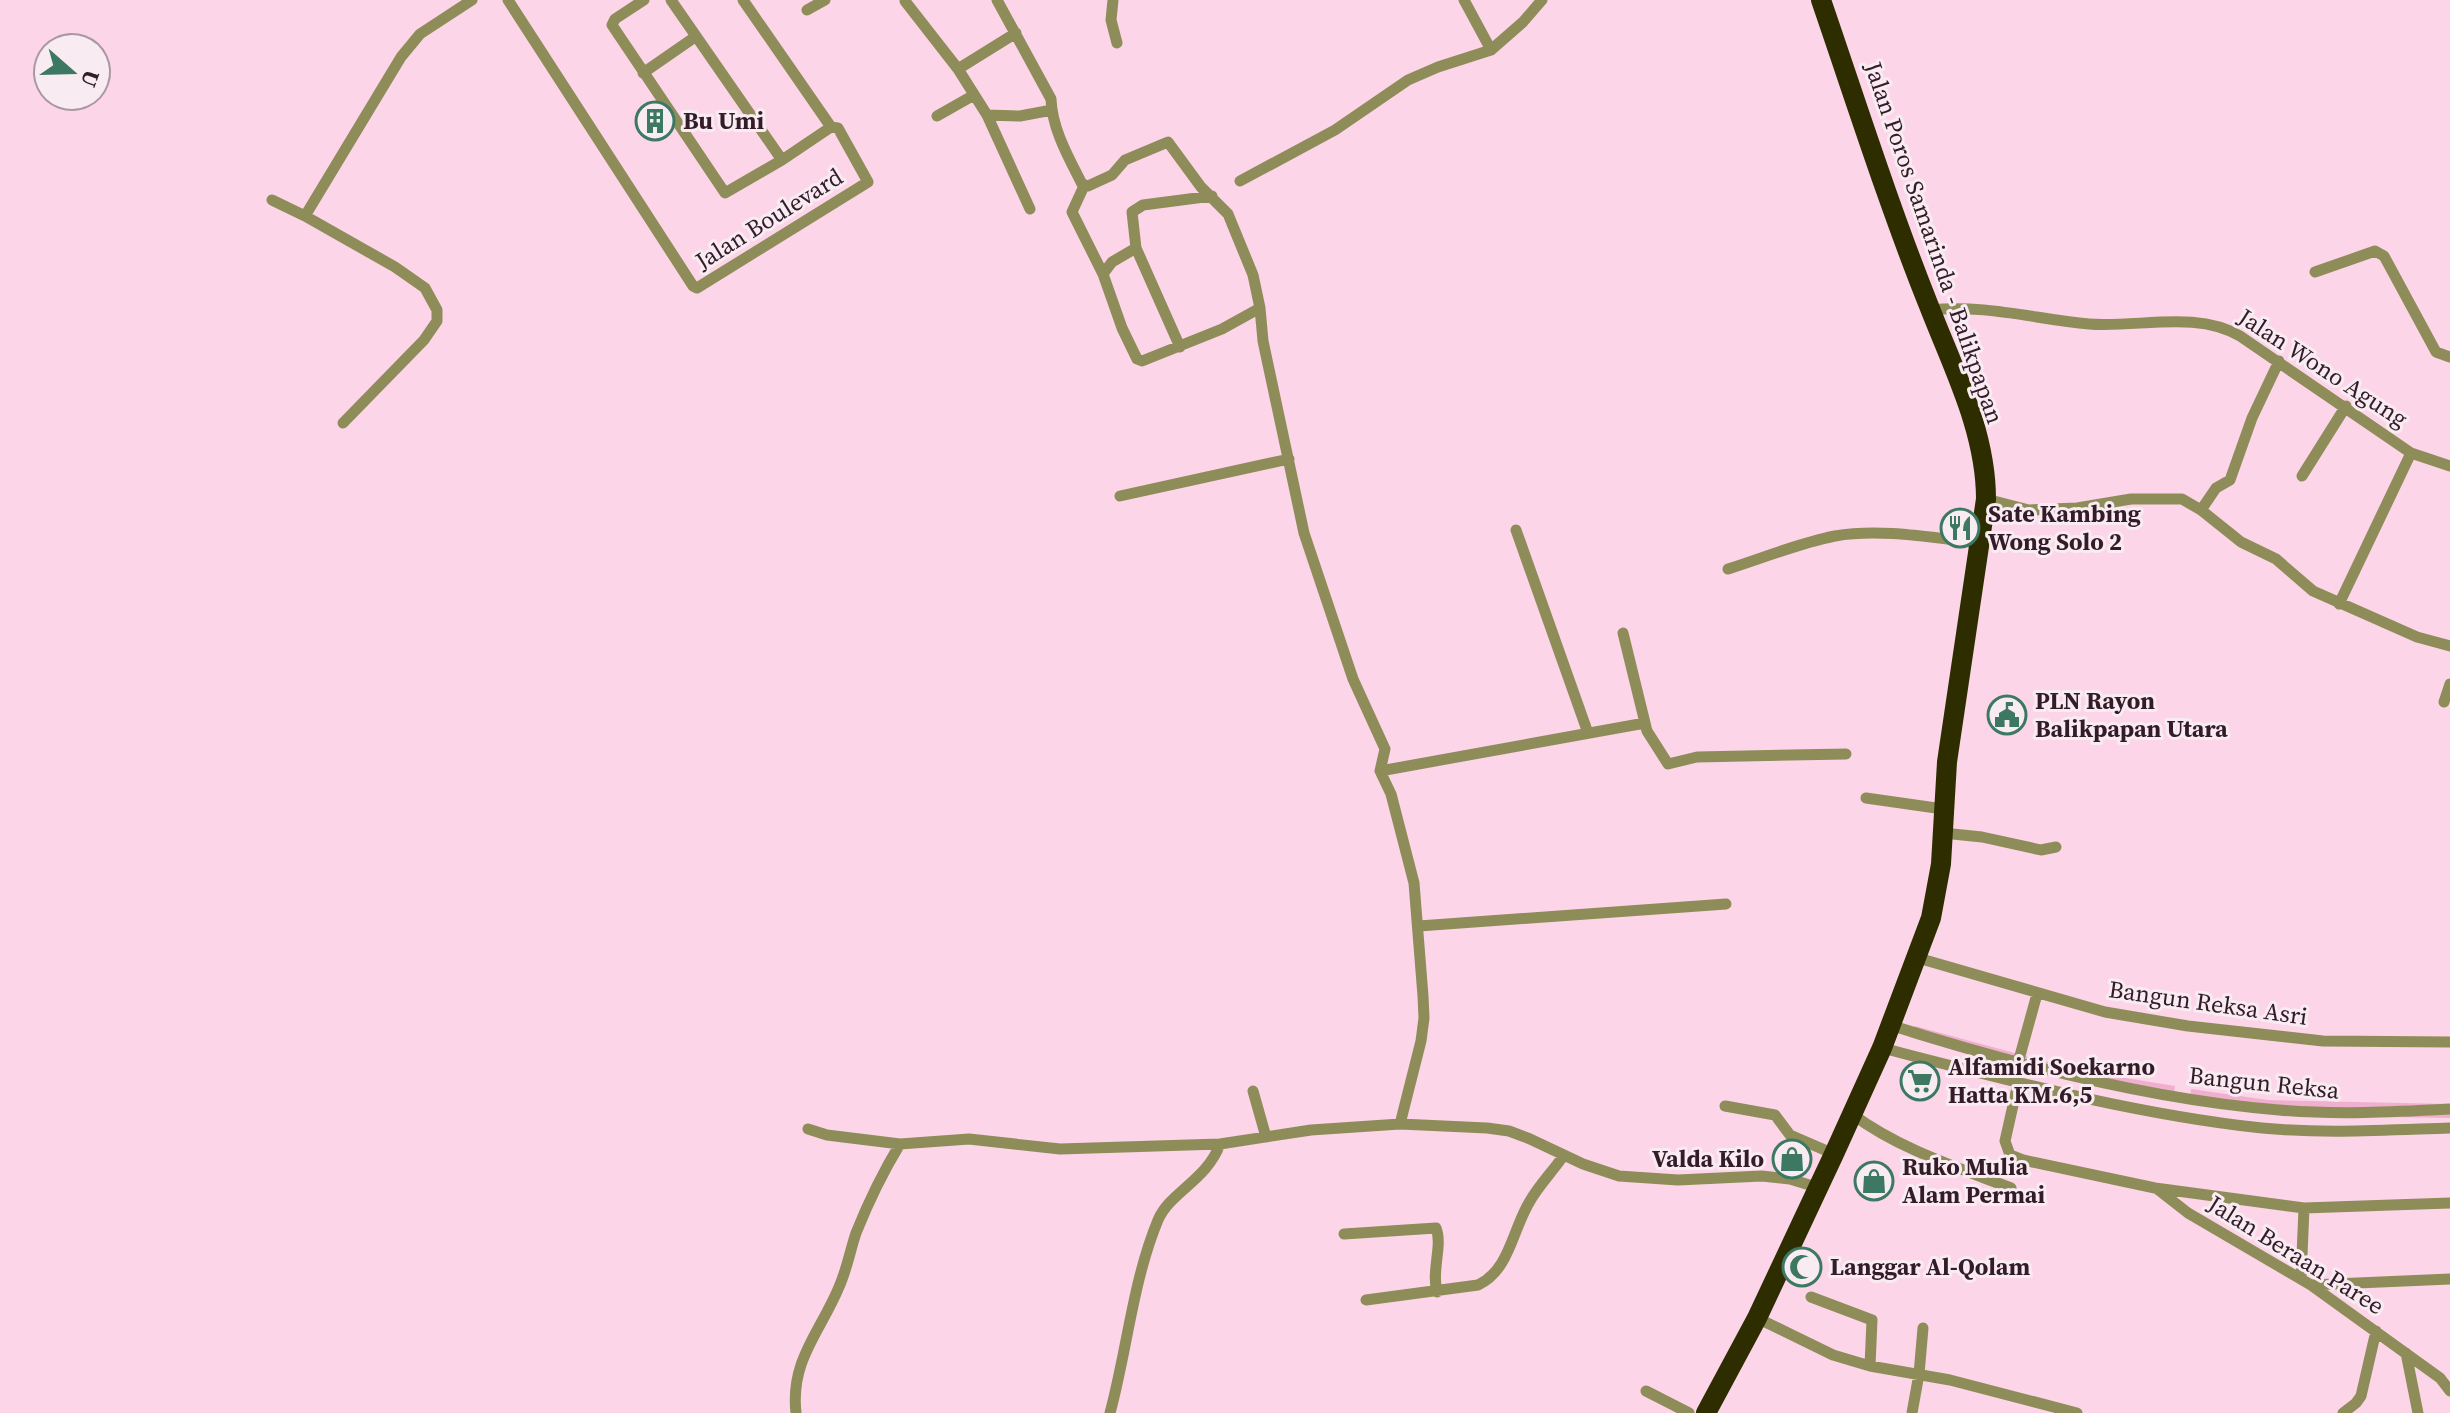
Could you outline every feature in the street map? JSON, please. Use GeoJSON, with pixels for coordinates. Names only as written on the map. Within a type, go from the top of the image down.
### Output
{"type":"FeatureCollection","features":[{"type":"Feature","properties":{"kind":"highway","name":"Jalan Poros Samarinda - Balikpapan"},"geometry":{"type":"LineString","coordinates":[[1706,1413],[1757,1318],[1834,1154],[1918,958],[1934,903],[1941,864],[1947,762],[1986,499],[1986,483],[1969,406],[1930,310],[1821,0]]}},
{"type":"Feature","properties":{"kind":"street"},"geometry":{"type":"LineString","coordinates":[[305,216],[401,57],[420,34],[472,0]]}},
{"type":"Feature","properties":{"kind":"street","name":"Jalan Boulevard"},"geometry":{"type":"LineString","coordinates":[[508,0],[697,288],[866,184],[868,179],[838,128],[831,127]]}},
{"type":"Feature","properties":{"kind":"street"},"geometry":{"type":"LineString","coordinates":[[671,0],[782,160]]}},
{"type":"Feature","properties":{"kind":"street"},"geometry":{"type":"LineString","coordinates":[[637,1],[612,25],[727,194],[831,127],[743,0]]}},
{"type":"Feature","properties":{"kind":"street"},"geometry":{"type":"LineString","coordinates":[[807,10],[825,0]]}},
{"type":"Feature","properties":{"kind":"street"},"geometry":{"type":"LineString","coordinates":[[997,0],[1051,99],[1067,155],[1084,186]]}},
{"type":"Feature","properties":{"kind":"street"},"geometry":{"type":"LineString","coordinates":[[1113,0],[1111,20],[1117,43]]}},
{"type":"Feature","properties":{"kind":"street"},"geometry":{"type":"LineString","coordinates":[[1464,0],[1491,50]]}},
{"type":"Feature","properties":{"kind":"street"},"geometry":{"type":"LineString","coordinates":[[1240,181],[1335,130],[1408,80],[1491,50],[1523,22],[1542,0]]}},
{"type":"Feature","properties":{"kind":"street"},"geometry":{"type":"LineString","coordinates":[[905,1],[958,69],[987,115],[1030,209]]}},
{"type":"Feature","properties":{"kind":"street"},"geometry":{"type":"LineString","coordinates":[[958,69],[1016,33]]}},
{"type":"Feature","properties":{"kind":"street"},"geometry":{"type":"LineString","coordinates":[[643,73],[695,37]]}},
{"type":"Feature","properties":{"kind":"street"},"geometry":{"type":"LineString","coordinates":[[937,116],[974,95]]}},
{"type":"Feature","properties":{"kind":"street"},"geometry":{"type":"LineString","coordinates":[[987,115],[1020,116],[1052,110]]}},
{"type":"Feature","properties":{"kind":"street"},"geometry":{"type":"LineString","coordinates":[[1260,308],[1222,329],[1157,357],[1142,361],[1137,359],[1122,328],[1103,274],[1072,212],[1084,186],[1112,175],[1125,160],[1168,142],[1201,187],[1228,214],[1253,275],[1260,308],[1263,341],[1304,533],[1353,679],[1385,749],[1380,771],[1391,794],[1414,883],[1424,1018],[1400,1124]]}},
{"type":"Feature","properties":{"kind":"street"},"geometry":{"type":"LineString","coordinates":[[1180,347],[1136,248],[1132,212],[1135,208],[1177,199],[1212,196]]}},
{"type":"Feature","properties":{"kind":"street"},"geometry":{"type":"LineString","coordinates":[[272,200],[395,267],[425,288],[437,310],[437,321],[424,340],[343,423]]}},
{"type":"Feature","properties":{"kind":"street"},"geometry":{"type":"LineString","coordinates":[[1103,274],[1112,262],[1136,248]]}},
{"type":"Feature","properties":{"kind":"street"},"geometry":{"type":"LineString","coordinates":[[2315,272],[2375,251],[2384,256],[2436,352],[2450,357]]}},
{"type":"Feature","properties":{"kind":"street","name":"Jalan Wono Agung"},"geometry":{"type":"LineString","coordinates":[[1930,310],[1963,306],[2093,324],[2215,324],[2279,361],[2411,453],[2450,466]]}},
{"type":"Feature","properties":{"kind":"street"},"geometry":{"type":"LineString","coordinates":[[2201,510],[2216,488],[2230,480],[2252,418],[2279,361]]}},
{"type":"Feature","properties":{"kind":"street"},"geometry":{"type":"LineString","coordinates":[[2302,476],[2346,406]]}},
{"type":"Feature","properties":{"kind":"street"},"geometry":{"type":"LineString","coordinates":[[2339,604],[2411,453]]}},
{"type":"Feature","properties":{"kind":"street"},"geometry":{"type":"LineString","coordinates":[[1120,496],[1289,459]]}},
{"type":"Feature","properties":{"kind":"street"},"geometry":{"type":"LineString","coordinates":[[1986,499],[2029,510],[2077,508],[2131,499],[2182,499],[2241,542],[2276,559],[2313,591],[2417,637],[2450,646]]}},
{"type":"Feature","properties":{"kind":"street"},"geometry":{"type":"LineString","coordinates":[[1516,530],[1588,733]]}},
{"type":"Feature","properties":{"kind":"street"},"geometry":{"type":"LineString","coordinates":[[1728,569],[1835,536],[1893,535],[1979,543]]}},
{"type":"Feature","properties":{"kind":"street"},"geometry":{"type":"LineString","coordinates":[[1623,633],[1645,723],[1668,764],[1697,757],[1846,754]]}},
{"type":"Feature","properties":{"kind":"street"},"geometry":{"type":"LineString","coordinates":[[2444,702],[2450,684]]}},
{"type":"Feature","properties":{"kind":"street"},"geometry":{"type":"LineString","coordinates":[[1380,771],[1645,723]]}},
{"type":"Feature","properties":{"kind":"street"},"geometry":{"type":"LineString","coordinates":[[1866,798],[1943,809]]}},
{"type":"Feature","properties":{"kind":"street"},"geometry":{"type":"LineString","coordinates":[[1943,833],[1982,837],[2041,850],[2056,847]]}},
{"type":"Feature","properties":{"kind":"street"},"geometry":{"type":"LineString","coordinates":[[1419,926],[1726,904]]}},
{"type":"Feature","properties":{"kind":"street","name":"Bangun Reksa Asri"},"geometry":{"type":"LineString","coordinates":[[1918,958],[2105,1012],[2188,1026],[2323,1041],[2450,1042]]}},
{"type":"Feature","properties":{"kind":"street"},"geometry":{"type":"LineString","coordinates":[[2018,1063],[2037,994]]}},
{"type":"Feature","properties":{"kind":"street","name":"Bangun Reksa"},"geometry":{"type":"LineString","coordinates":[[1890,1025],[2018,1063],[2177,1096],[2277,1110],[2346,1113],[2450,1109]]}},
{"type":"Feature","properties":{"kind":"street"},"geometry":{"type":"LineString","coordinates":[[1882,1048],[2018,1083],[2173,1116],[2265,1128],[2365,1131],[2450,1128]]}},
{"type":"Feature","properties":{"kind":"street"},"geometry":{"type":"LineString","coordinates":[[2018,1083],[2005,1141],[2010,1155],[2155,1188],[2304,1208],[2450,1203]]}},
{"type":"Feature","properties":{"kind":"street"},"geometry":{"type":"LineString","coordinates":[[1253,1091],[1266,1137]]}},
{"type":"Feature","properties":{"kind":"street"},"geometry":{"type":"LineString","coordinates":[[2173,1116],[2177,1096]]}},
{"type":"Feature","properties":{"kind":"street"},"geometry":{"type":"LineString","coordinates":[[1725,1106],[1775,1115],[1790,1135],[1834,1154]]}},
{"type":"Feature","properties":{"kind":"street"},"geometry":{"type":"LineString","coordinates":[[1852,1114],[1872,1129],[1927,1156],[2011,1188]]}},
{"type":"Feature","properties":{"kind":"street"},"geometry":{"type":"LineString","coordinates":[[808,1129],[827,1135],[900,1144],[969,1139],[1060,1149],[1220,1144],[1311,1130],[1400,1124],[1509,1131],[1602,1172],[1637,1178],[1678,1180],[1762,1176],[1790,1179],[1816,1187]]}},
{"type":"Feature","properties":{"kind":"street"},"geometry":{"type":"LineString","coordinates":[[796,1413],[795,1381],[818,1325],[839,1287],[856,1234],[888,1163],[900,1144]]}},
{"type":"Feature","properties":{"kind":"street"},"geometry":{"type":"LineString","coordinates":[[1110,1413],[1140,1280],[1158,1220],[1164,1208],[1206,1169],[1220,1144]]}},
{"type":"Feature","properties":{"kind":"street"},"geometry":{"type":"LineString","coordinates":[[1366,1300],[1437,1292],[1478,1285],[1491,1279],[1506,1257],[1514,1231],[1531,1200],[1564,1155]]}},
{"type":"Feature","properties":{"kind":"street","name":"Jalan Beraan Paree"},"geometry":{"type":"LineString","coordinates":[[2155,1188],[2188,1213],[2306,1282],[2440,1378],[2450,1391]]}},
{"type":"Feature","properties":{"kind":"street"},"geometry":{"type":"LineString","coordinates":[[2304,1208],[2306,1282],[2450,1279]]}},
{"type":"Feature","properties":{"kind":"street"},"geometry":{"type":"LineString","coordinates":[[1344,1234],[1436,1228],[1434,1276],[1437,1292]]}},
{"type":"Feature","properties":{"kind":"street"},"geometry":{"type":"LineString","coordinates":[[1811,1297],[1872,1320],[1870,1366]]}},
{"type":"Feature","properties":{"kind":"street"},"geometry":{"type":"LineString","coordinates":[[1757,1318],[1833,1355],[1870,1366],[1919,1374],[2077,1413]]}},
{"type":"Feature","properties":{"kind":"street"},"geometry":{"type":"LineString","coordinates":[[1912,1413],[1923,1328]]}},
{"type":"Feature","properties":{"kind":"street"},"geometry":{"type":"LineString","coordinates":[[2343,1413],[2361,1396],[2376,1331]]}},
{"type":"Feature","properties":{"kind":"street"},"geometry":{"type":"LineString","coordinates":[[2406,1353],[2418,1413]]}},
{"type":"Feature","properties":{"kind":"street"},"geometry":{"type":"LineString","coordinates":[[1646,1391],[1689,1413]]}},
{"type":"Feature","properties":{"kind":"shaded area"},"geometry":{"type":"Polygon","coordinates":[[[1915,1026],[2077,1070],[2175,1086],[2173,1099],[1960,1052],[1909,1037],[1915,1026]]]}},
{"type":"Feature","properties":{"kind":"shaded area"},"geometry":{"type":"Polygon","coordinates":[[[2191,1089],[2268,1100],[2450,1104],[2450,1118],[2383,1117],[2190,1101],[2191,1089]]]}},
{"type":"Feature","properties":{"kind":"place","name":"Bu Umi"},"geometry":{"type":"Point","coordinates":[655,121]}},
{"type":"Feature","properties":{"kind":"place","name":"Sate Kambing Wong Solo 2"},"geometry":{"type":"Point","coordinates":[1960,528]}},
{"type":"Feature","properties":{"kind":"place","name":"PLN Rayon Balikpapan Utara"},"geometry":{"type":"Point","coordinates":[2007,715]}},
{"type":"Feature","properties":{"kind":"place","name":"Alfamidi Soekarno Hatta KM.6,5"},"geometry":{"type":"Point","coordinates":[1920,1081]}},
{"type":"Feature","properties":{"kind":"place","name":"Valda Kilo"},"geometry":{"type":"Point","coordinates":[1792,1159]}},
{"type":"Feature","properties":{"kind":"place","name":"Ruko Mulia Alam Permai"},"geometry":{"type":"Point","coordinates":[1874,1181]}},
{"type":"Feature","properties":{"kind":"place","name":"Langgar Al-Qolam"},"geometry":{"type":"Point","coordinates":[1802,1267]}}]}
